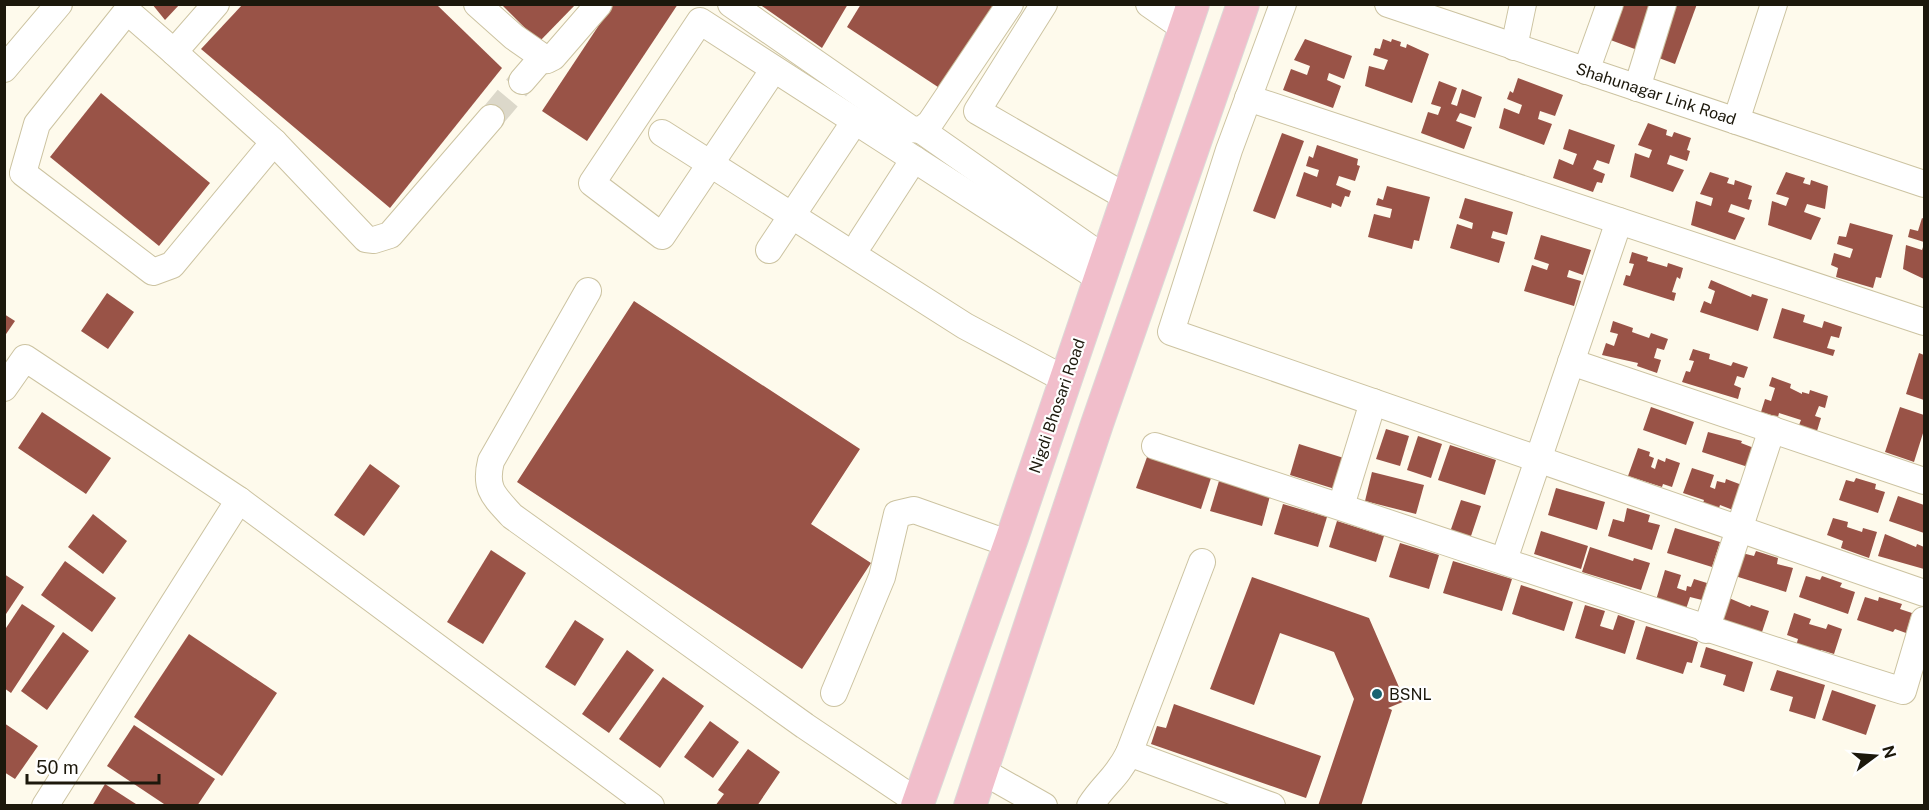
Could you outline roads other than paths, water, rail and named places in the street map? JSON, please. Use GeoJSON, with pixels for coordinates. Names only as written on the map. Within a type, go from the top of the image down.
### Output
{"type":"FeatureCollection","features":[{"type":"Feature","properties":{"kind":"main road"},"geometry":{"type":"LineString","coordinates":[[970,806],[1097,424],[1156,261],[1243,4]]}},
{"type":"Feature","properties":{"kind":"main road","name":"Nigdi Bhosari Road"},"geometry":{"type":"LineString","coordinates":[[918,804],[1104,270],[1186,13]]}},
{"type":"Feature","properties":{"kind":"street"},"geometry":{"type":"LineString","coordinates":[[8,60],[59,4]]}},
{"type":"Feature","properties":{"kind":"street"},"geometry":{"type":"LineString","coordinates":[[174,52],[216,4]]}},
{"type":"Feature","properties":{"kind":"street"},"geometry":{"type":"LineString","coordinates":[[477,4],[546,60],[553,57],[599,4]]}},
{"type":"Feature","properties":{"kind":"street"},"geometry":{"type":"LineString","coordinates":[[731,4],[910,129],[921,130],[1104,270]]}},
{"type":"Feature","properties":{"kind":"street"},"geometry":{"type":"LineString","coordinates":[[921,130],[930,123],[1010,4]]}},
{"type":"Feature","properties":{"kind":"street"},"geometry":{"type":"LineString","coordinates":[[1044,4],[977,111],[1128,198]]}},
{"type":"Feature","properties":{"kind":"street"},"geometry":{"type":"LineString","coordinates":[[1149,4],[1186,13]]}},
{"type":"Feature","properties":{"kind":"street"},"geometry":{"type":"LineString","coordinates":[[1283,4],[1229,150],[1171,332],[1924,593]]}},
{"type":"Feature","properties":{"kind":"street","name":"Shahunagar Link Road"},"geometry":{"type":"LineString","coordinates":[[1388,4],[1924,184]]}},
{"type":"Feature","properties":{"kind":"street"},"geometry":{"type":"LineString","coordinates":[[1514,47],[1523,4]]}},
{"type":"Feature","properties":{"kind":"street"},"geometry":{"type":"LineString","coordinates":[[1586,71],[1610,4]]}},
{"type":"Feature","properties":{"kind":"street"},"geometry":{"type":"LineString","coordinates":[[1637,88],[1663,4]]}},
{"type":"Feature","properties":{"kind":"street"},"geometry":{"type":"LineString","coordinates":[[1736,121],[1774,4]]}},
{"type":"Feature","properties":{"kind":"street"},"geometry":{"type":"LineString","coordinates":[[274,142],[172,265],[153,272],[22,173],[37,124],[127,11],[274,142],[366,239],[374,240],[390,236],[491,118]]}},
{"type":"Feature","properties":{"kind":"street"},"geometry":{"type":"LineString","coordinates":[[774,69],[662,236],[592,183],[700,21],[914,159],[1104,270]]}},
{"type":"Feature","properties":{"kind":"street"},"geometry":{"type":"LineString","coordinates":[[522,81],[542,59]]}},
{"type":"Feature","properties":{"kind":"street"},"geometry":{"type":"LineString","coordinates":[[1248,99],[1924,322]]}},
{"type":"Feature","properties":{"kind":"street"},"geometry":{"type":"LineString","coordinates":[[769,250],[855,121]]}},
{"type":"Feature","properties":{"kind":"street"},"geometry":{"type":"LineString","coordinates":[[662,133],[965,326],[1066,380]]}},
{"type":"Feature","properties":{"kind":"street"},"geometry":{"type":"LineString","coordinates":[[1198,139],[1229,150]]}},
{"type":"Feature","properties":{"kind":"street"},"geometry":{"type":"LineString","coordinates":[[861,241],[914,159]]}},
{"type":"Feature","properties":{"kind":"street"},"geometry":{"type":"LineString","coordinates":[[1504,560],[1619,221]]}},
{"type":"Feature","properties":{"kind":"street"},"geometry":{"type":"LineString","coordinates":[[1156,261],[1190,274]]}},
{"type":"Feature","properties":{"kind":"street"},"geometry":{"type":"LineString","coordinates":[[588,291],[491,461],[488,484],[495,497],[512,516],[918,804]]}},
{"type":"Feature","properties":{"kind":"street"},"geometry":{"type":"LineString","coordinates":[[4,388],[25,358],[238,500],[651,806]]}},
{"type":"Feature","properties":{"kind":"street"},"geometry":{"type":"LineString","coordinates":[[1571,362],[1924,481]]}},
{"type":"Feature","properties":{"kind":"street"},"geometry":{"type":"LineString","coordinates":[[1341,506],[1373,402]]}},
{"type":"Feature","properties":{"kind":"street"},"geometry":{"type":"LineString","coordinates":[[1706,630],[1772,429]]}},
{"type":"Feature","properties":{"kind":"street"},"geometry":{"type":"LineString","coordinates":[[1155,446],[1504,560],[1706,630],[1903,691],[1916,683],[1924,620]]}},
{"type":"Feature","properties":{"kind":"street"},"geometry":{"type":"LineString","coordinates":[[45,806],[238,500]]}},
{"type":"Feature","properties":{"kind":"street"},"geometry":{"type":"LineString","coordinates":[[834,693],[882,577],[897,514],[914,510],[1010,544]]}},
{"type":"Feature","properties":{"kind":"street"},"geometry":{"type":"LineString","coordinates":[[1090,806],[1119,774],[1129,753],[1202,562]]}},
{"type":"Feature","properties":{"kind":"street"},"geometry":{"type":"LineString","coordinates":[[1129,753],[1272,806]]}},
{"type":"Feature","properties":{"kind":"street"},"geometry":{"type":"LineString","coordinates":[[982,771],[1044,806]]}},
{"type":"Feature","properties":{"kind":"tunnel"},"geometry":{"type":"LineString","coordinates":[[491,118],[522,81]]}},
{"type":"Feature","properties":{"kind":"place","name":"BSNL"},"geometry":{"type":"Point","coordinates":[1377,694]}}]}
